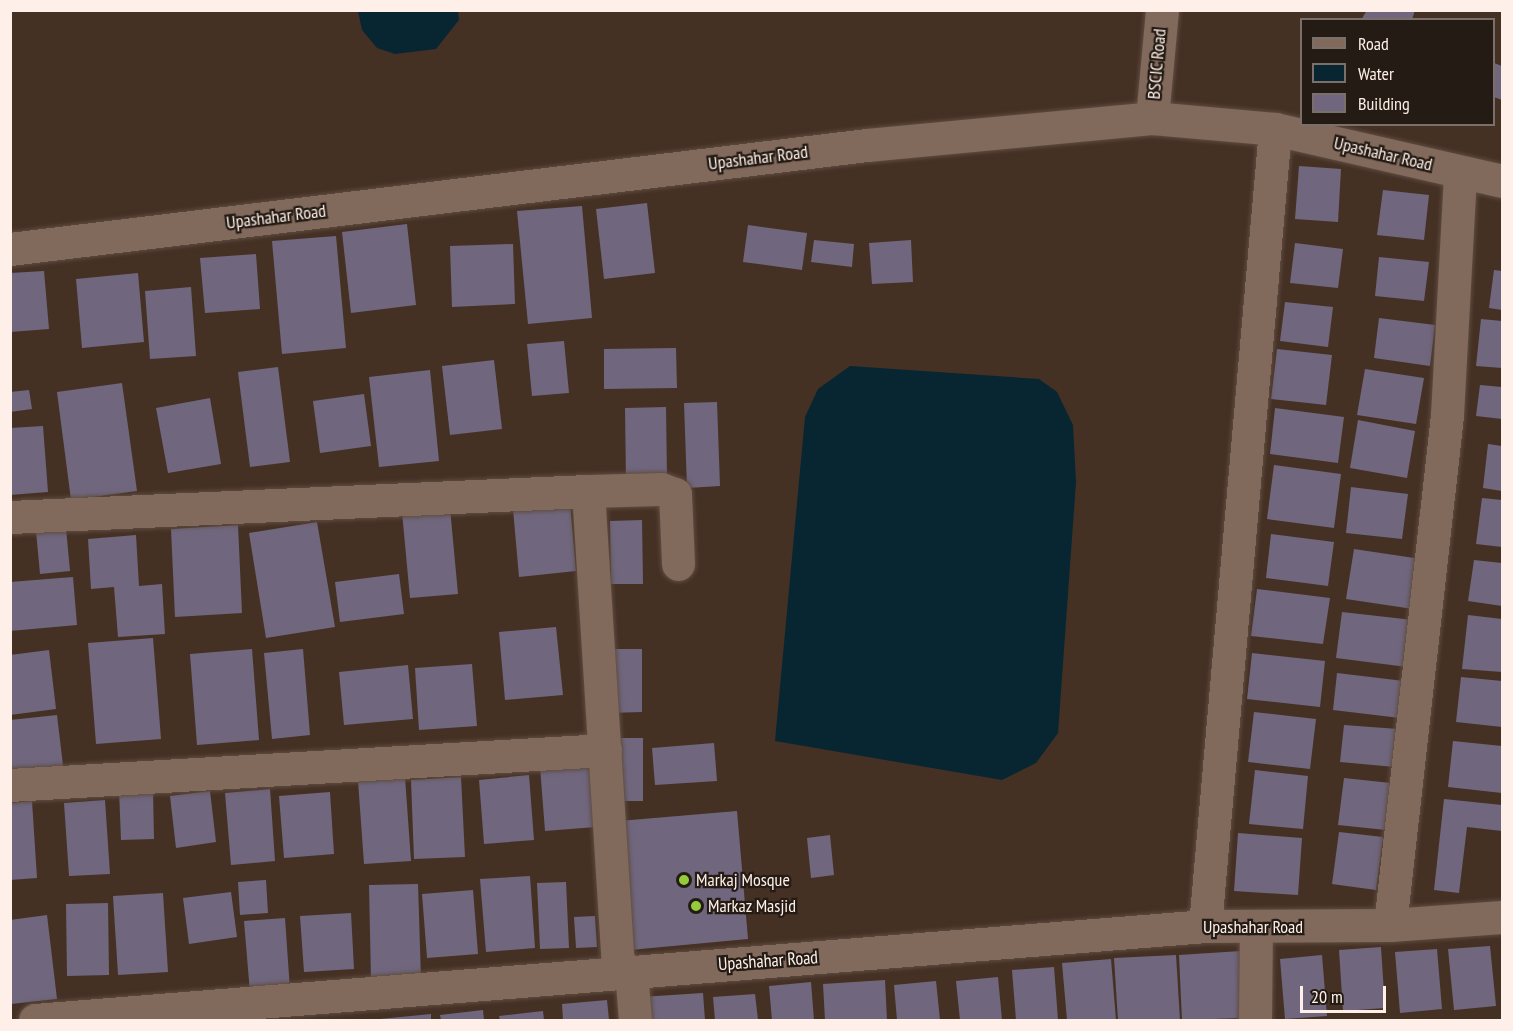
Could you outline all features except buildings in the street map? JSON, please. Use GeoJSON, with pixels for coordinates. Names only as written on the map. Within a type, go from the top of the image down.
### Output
{"type":"FeatureCollection","features":[{"type":"Feature","properties":{"kind":"street","name":"BSCIC Road"},"geometry":{"type":"LineString","coordinates":[[1152,118],[1162,10]]}},
{"type":"Feature","properties":{"kind":"street","name":"Upashahar Road"},"geometry":{"type":"LineString","coordinates":[[10,249],[867,145],[1152,118],[1275,129],[1503,181]]}},
{"type":"Feature","properties":{"kind":"street"},"geometry":{"type":"LineString","coordinates":[[1205,926],[1275,129]]}},
{"type":"Feature","properties":{"kind":"street"},"geometry":{"type":"LineString","coordinates":[[1390,925],[1447,415],[1460,172]]}},
{"type":"Feature","properties":{"kind":"street"},"geometry":{"type":"LineString","coordinates":[[10,517],[661,489],[675,494],[678,564]]}},
{"type":"Feature","properties":{"kind":"street"},"geometry":{"type":"LineString","coordinates":[[588,491],[605,750],[624,972],[636,1020]]}},
{"type":"Feature","properties":{"kind":"street"},"geometry":{"type":"LineString","coordinates":[[10,785],[605,750]]}},
{"type":"Feature","properties":{"kind":"street","name":"Upashahar Road"},"geometry":{"type":"LineString","coordinates":[[35,1020],[1205,926],[1390,925],[1503,917]]}},
{"type":"Feature","properties":{"kind":"street"},"geometry":{"type":"LineString","coordinates":[[1255,1020],[1256,927]]}},
{"type":"Feature","properties":{"kind":"water"},"geometry":{"type":"Polygon","coordinates":[[[358,11],[458,11],[459,20],[436,49],[395,54],[377,48],[362,30],[358,11]]]}},
{"type":"Feature","properties":{"kind":"water"},"geometry":{"type":"Polygon","coordinates":[[[850,366],[1039,379],[1057,392],[1073,425],[1076,482],[1058,733],[1036,763],[1002,780],[775,741],[805,417],[818,389],[850,366]]]}},
{"type":"Feature","properties":{"kind":"place","name":"Markaj Mosque"},"geometry":{"type":"Point","coordinates":[684,880]}},
{"type":"Feature","properties":{"kind":"place","name":"Markaz Masjid"},"geometry":{"type":"Point","coordinates":[696,906]}}]}
